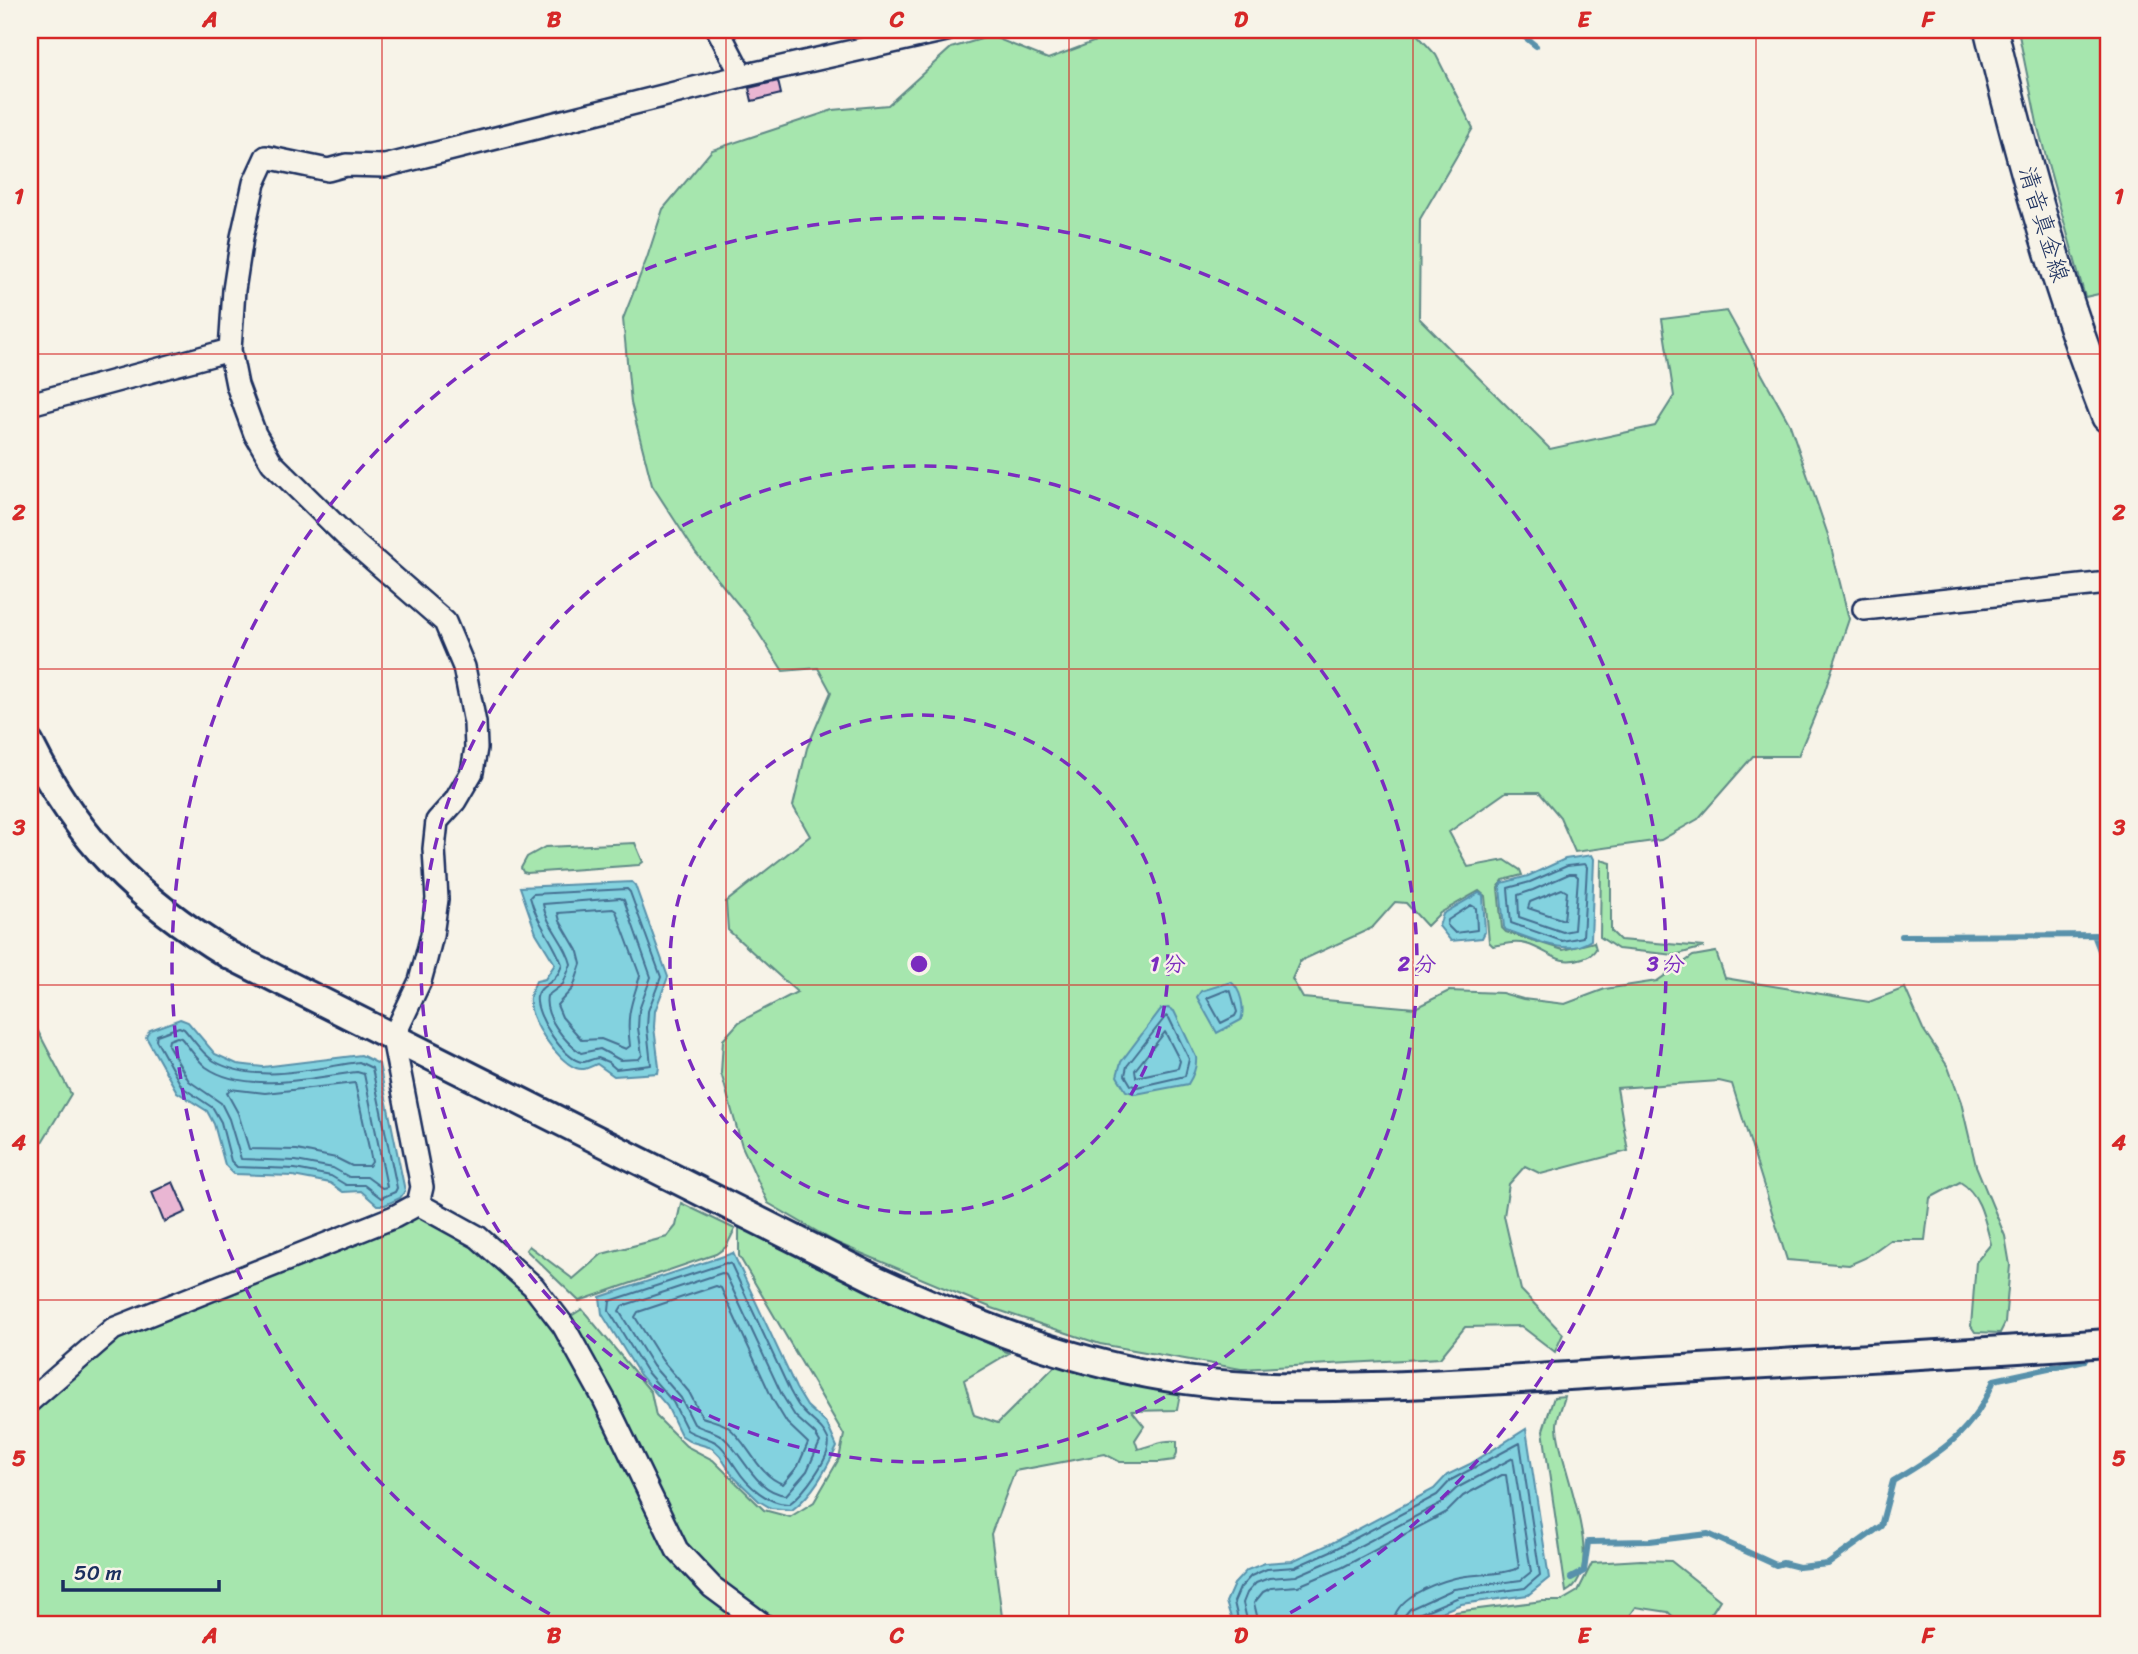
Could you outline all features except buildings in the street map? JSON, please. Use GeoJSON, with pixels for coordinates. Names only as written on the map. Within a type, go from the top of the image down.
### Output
{"type":"FeatureCollection","features":[{"type":"Feature","properties":{"kind":"main road","name":"清音真金線"},"geometry":{"type":"LineString","coordinates":[[1991,30],[2006,93],[2056,267],[2108,416]]}},
{"type":"Feature","properties":{"kind":"street"},"geometry":{"type":"LineString","coordinates":[[718,30],[742,76]]}},
{"type":"Feature","properties":{"kind":"street"},"geometry":{"type":"LineString","coordinates":[[30,1401],[113,1329],[394,1217],[418,1204],[422,1187],[393,1038],[420,981],[432,935],[437,899],[434,849],[437,821],[455,801],[472,772],[477,748],[475,723],[464,667],[445,622],[345,534],[272,463],[255,434],[237,385],[230,350],[234,290],[242,237],[254,183],[266,157],[328,170],[346,165],[385,166],[742,76],[946,30]]}},
{"type":"Feature","properties":{"kind":"street"},"geometry":{"type":"LineString","coordinates":[[30,404],[230,350]]}},
{"type":"Feature","properties":{"kind":"street"},"geometry":{"type":"LineString","coordinates":[[1864,609],[2108,583]]}},
{"type":"Feature","properties":{"kind":"street"},"geometry":{"type":"LineString","coordinates":[[30,744],[47,778],[96,848],[159,909],[229,955],[943,1311],[1013,1338],[1086,1360],[1134,1372],[1225,1385],[1297,1389],[1447,1384],[2108,1343]]}},
{"type":"Feature","properties":{"kind":"street"},"geometry":{"type":"LineString","coordinates":[[418,1204],[478,1237],[533,1286],[563,1325],[604,1399],[677,1550],[712,1587],[762,1624]]}},
{"type":"Feature","properties":{"kind":"green space"},"geometry":{"type":"Polygon","coordinates":[[[1125,30],[1413,30],[1436,55],[1473,128],[1420,219],[1419,318],[1550,449],[1655,426],[1674,396],[1662,319],[1727,311],[1790,425],[1828,535],[1849,619],[1823,696],[1798,756],[1753,756],[1698,819],[1661,840],[1575,852],[1560,817],[1539,792],[1506,792],[1449,832],[1468,867],[1505,860],[1520,870],[1522,875],[1503,880],[1498,888],[1502,928],[1506,932],[1563,950],[1594,942],[1596,949],[1590,955],[1566,960],[1522,943],[1493,946],[1489,942],[1485,896],[1479,891],[1440,913],[1427,926],[1406,903],[1395,902],[1372,928],[1300,961],[1292,979],[1303,998],[1415,1008],[1449,991],[1502,993],[1523,999],[1565,1004],[1605,989],[1657,981],[1693,956],[1716,952],[1725,978],[1869,1002],[1905,988],[1923,1029],[1948,1067],[1961,1102],[1976,1166],[2005,1236],[2010,1265],[2005,1323],[2000,1333],[1975,1332],[1971,1326],[1976,1262],[1991,1244],[1977,1201],[1960,1182],[1930,1198],[1925,1240],[1890,1240],[1865,1258],[1849,1265],[1787,1260],[1732,1084],[1719,1081],[1617,1088],[1628,1151],[1541,1174],[1525,1166],[1509,1184],[1504,1216],[1521,1290],[1563,1334],[1555,1352],[1521,1326],[1465,1327],[1440,1358],[1241,1369],[1100,1344],[992,1308],[837,1243],[768,1203],[742,1146],[721,1073],[723,1040],[739,1022],[797,992],[728,930],[726,902],[810,836],[793,806],[807,748],[831,692],[818,668],[783,671],[747,615],[696,553],[652,485],[631,403],[623,319],[663,209],[712,150],[833,110],[888,105],[951,48],[991,36],[1048,59],[1125,30]]]}},
{"type":"Feature","properties":{"kind":"green space"},"geometry":{"type":"Polygon","coordinates":[[[2018,30],[2108,30],[2108,292],[2085,297],[2038,128],[2018,30]]]}},
{"type":"Feature","properties":{"kind":"green space"},"geometry":{"type":"Polygon","coordinates":[[[635,843],[643,862],[639,865],[527,873],[521,868],[527,857],[545,847],[635,843]]]}},
{"type":"Feature","properties":{"kind":"green space"},"geometry":{"type":"Polygon","coordinates":[[[1601,860],[1611,863],[1611,931],[1620,940],[1704,947],[1675,955],[1618,949],[1600,937],[1601,860]]]}},
{"type":"Feature","properties":{"kind":"green space"},"geometry":{"type":"Polygon","coordinates":[[[30,1016],[71,1094],[30,1162],[30,1016]]]}},
{"type":"Feature","properties":{"kind":"green space"},"geometry":{"type":"Polygon","coordinates":[[[681,1203],[735,1229],[726,1247],[716,1254],[579,1301],[526,1250],[529,1246],[573,1279],[602,1254],[667,1237],[676,1226],[681,1203]]]}},
{"type":"Feature","properties":{"kind":"green space"},"geometry":{"type":"Polygon","coordinates":[[[419,1216],[469,1244],[526,1288],[554,1327],[582,1309],[651,1392],[656,1416],[686,1446],[713,1460],[764,1510],[790,1517],[814,1502],[839,1459],[844,1435],[739,1256],[739,1227],[1009,1353],[964,1380],[974,1415],[998,1423],[1056,1365],[1180,1394],[1177,1410],[1132,1411],[1144,1426],[1135,1440],[1138,1449],[1177,1441],[1177,1453],[1174,1460],[1160,1462],[1120,1462],[1105,1454],[1015,1471],[991,1534],[1003,1624],[30,1624],[30,1414],[118,1339],[419,1216]]]}},
{"type":"Feature","properties":{"kind":"green space"},"geometry":{"type":"Polygon","coordinates":[[[1565,1396],[1557,1427],[1559,1444],[1583,1539],[1583,1561],[1578,1580],[1566,1592],[1543,1430],[1554,1397],[1565,1396]]]}},
{"type":"Feature","properties":{"kind":"green space"},"geometry":{"type":"Polygon","coordinates":[[[1671,1561],[1720,1600],[1705,1620],[1696,1623],[1681,1624],[1668,1612],[1636,1607],[1624,1624],[1429,1624],[1455,1612],[1561,1601],[1578,1591],[1592,1563],[1671,1561]]]}},
{"type":"Feature","properties":{"kind":"water"},"geometry":{"type":"Polygon","coordinates":[[[1592,855],[1591,940],[1581,945],[1560,947],[1506,930],[1500,888],[1502,883],[1528,876],[1565,859],[1592,855]]]}},
{"type":"Feature","properties":{"kind":"water"},"geometry":{"type":"Polygon","coordinates":[[[632,882],[668,977],[655,1011],[658,1073],[614,1076],[597,1064],[582,1069],[568,1064],[552,1048],[538,1027],[530,1006],[530,995],[536,981],[545,979],[555,964],[536,933],[520,887],[632,882]]]}},
{"type":"Feature","properties":{"kind":"water"},"geometry":{"type":"Polygon","coordinates":[[[1479,893],[1483,895],[1485,932],[1482,938],[1451,941],[1439,926],[1443,914],[1479,893]]]}},
{"type":"Feature","properties":{"kind":"water"},"geometry":{"type":"Polygon","coordinates":[[[1231,982],[1241,1000],[1241,1020],[1217,1033],[1197,997],[1201,991],[1231,982]]]}},
{"type":"Feature","properties":{"kind":"water"},"geometry":{"type":"Polygon","coordinates":[[[1161,1009],[1174,1011],[1196,1057],[1192,1078],[1188,1084],[1136,1094],[1126,1091],[1117,1076],[1121,1062],[1161,1009]]]}},
{"type":"Feature","properties":{"kind":"water"},"geometry":{"type":"Polygon","coordinates":[[[180,1019],[188,1022],[215,1054],[237,1064],[263,1067],[361,1055],[379,1064],[405,1191],[400,1198],[385,1205],[377,1205],[361,1191],[343,1192],[330,1183],[293,1176],[234,1174],[225,1165],[214,1124],[207,1111],[177,1092],[146,1037],[150,1030],[180,1019]]]}},
{"type":"Feature","properties":{"kind":"water"},"geometry":{"type":"Polygon","coordinates":[[[733,1253],[796,1388],[807,1406],[827,1424],[837,1447],[813,1489],[792,1510],[771,1508],[759,1501],[733,1476],[712,1448],[692,1442],[681,1435],[667,1406],[640,1375],[602,1314],[600,1297],[733,1253]]]}},
{"type":"Feature","properties":{"kind":"water"},"geometry":{"type":"Polygon","coordinates":[[[1526,1429],[1549,1578],[1528,1595],[1461,1604],[1412,1624],[1233,1624],[1226,1602],[1234,1584],[1247,1570],[1265,1563],[1292,1561],[1330,1544],[1434,1489],[1447,1475],[1526,1429]]]}},
{"type":"Feature","properties":{"kind":"waterway"},"geometry":{"type":"LineString","coordinates":[[1516,30],[1536,46]]}},
{"type":"Feature","properties":{"kind":"waterway"},"geometry":{"type":"LineString","coordinates":[[2094,935],[2108,971]]}},
{"type":"Feature","properties":{"kind":"waterway"},"geometry":{"type":"LineString","coordinates":[[1902,936],[2108,935]]}},
{"type":"Feature","properties":{"kind":"waterway"},"geometry":{"type":"LineString","coordinates":[[1571,1578],[1584,1571],[1588,1542],[1650,1541],[1708,1534],[1776,1565],[1783,1563],[1799,1567],[1828,1564],[1881,1526],[1893,1481],[1953,1440],[1976,1414],[1994,1380],[2085,1360]]}}]}
